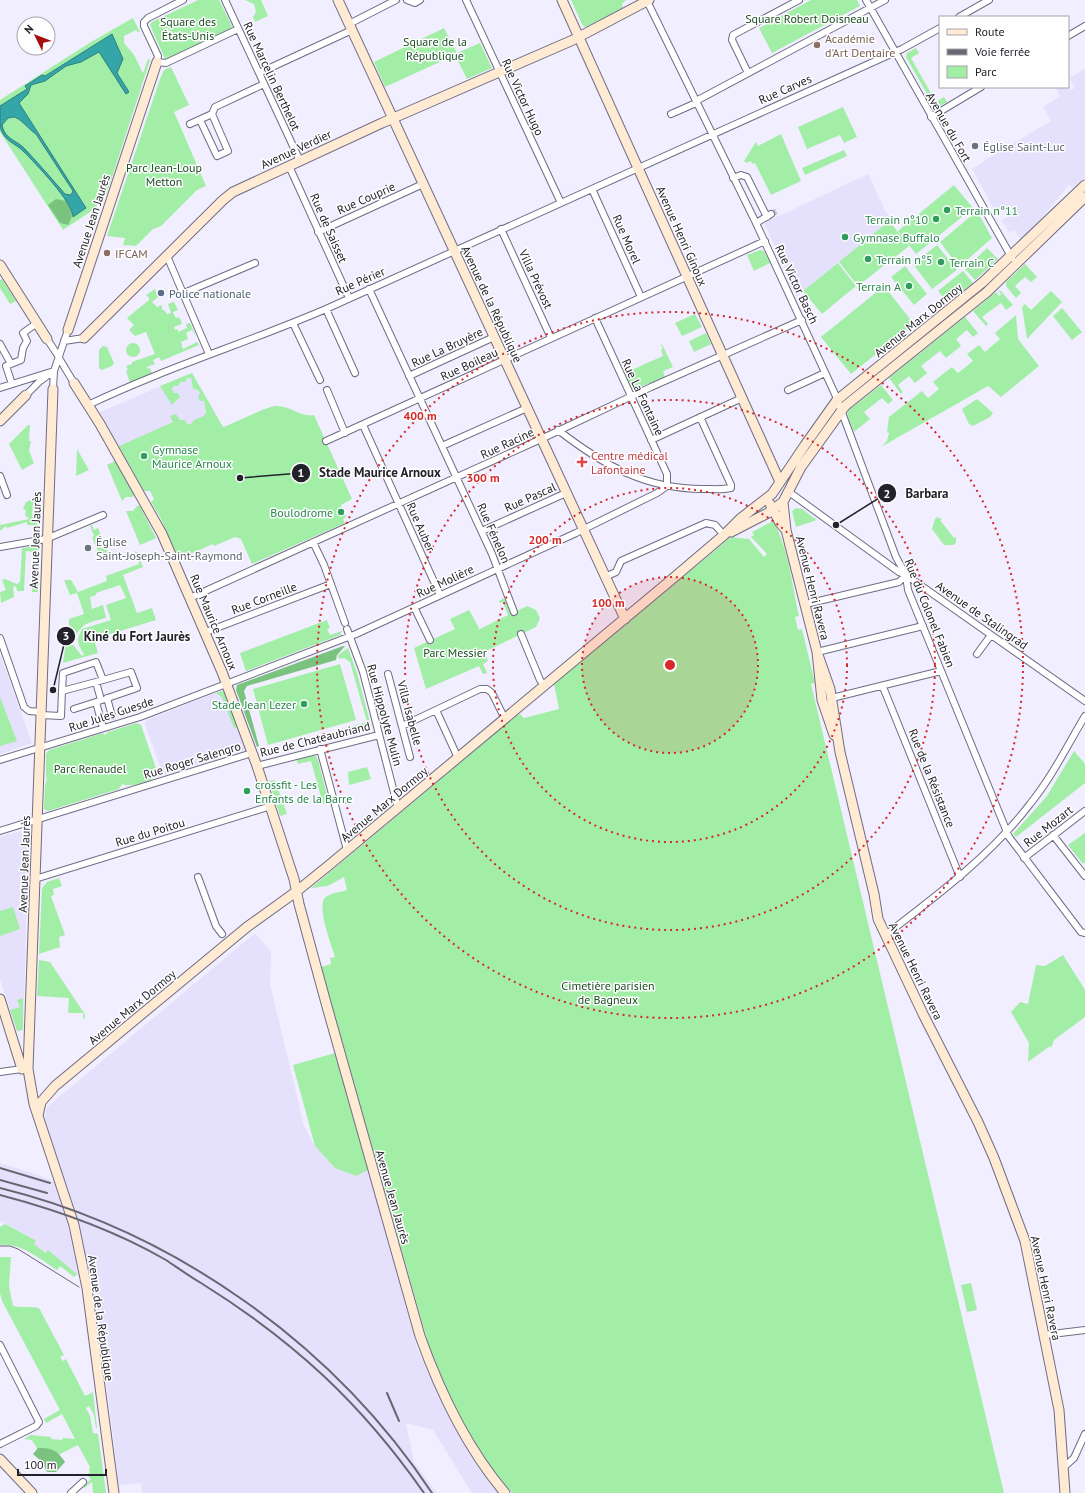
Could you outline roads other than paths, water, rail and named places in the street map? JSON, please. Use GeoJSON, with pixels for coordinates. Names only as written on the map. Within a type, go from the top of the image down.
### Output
{"type":"FeatureCollection","features":[{"type":"Feature","properties":{"kind":"main road","name":"Avenue de la République"},"geometry":{"type":"LineString","coordinates":[[338,0],[625,619]]}},
{"type":"Feature","properties":{"kind":"main road","name":"Avenue Henri Ginoux"},"geometry":{"type":"LineString","coordinates":[[562,0],[779,483]]}},
{"type":"Feature","properties":{"kind":"main road","name":"Avenue Verdier"},"geometry":{"type":"LineString","coordinates":[[84,338],[233,192],[392,119],[579,37],[644,1]]}},
{"type":"Feature","properties":{"kind":"main road","name":"Avenue Jean Jaurès"},"geometry":{"type":"LineString","coordinates":[[68,330],[157,62]]}},
{"type":"Feature","properties":{"kind":"main road","name":"Avenue Marx Dormoy"},"geometry":{"type":"LineString","coordinates":[[38,1116],[41,1102],[55,1086],[247,927],[297,891],[347,850],[625,619],[724,535],[741,518],[768,499],[837,400],[972,292],[1085,184]]}},
{"type":"Feature","properties":{"kind":"main road","name":"Avenue Marx Dormoy"},"geometry":{"type":"LineString","coordinates":[[724,535],[774,509],[783,502],[801,467],[841,410],[984,294],[1085,197]]}},
{"type":"Feature","properties":{"kind":"main road","name":"Rue Maurice Arnoux"},"geometry":{"type":"LineString","coordinates":[[0,265],[47,339]]}},
{"type":"Feature","properties":{"kind":"main road","name":"Rue Maurice Arnoux"},"geometry":{"type":"LineString","coordinates":[[74,383],[158,526],[206,632],[227,683],[257,766],[297,891]]}},
{"type":"Feature","properties":{"kind":"main road","name":"Avenue Jean Jaurès"},"geometry":{"type":"LineString","coordinates":[[34,1104],[28,1069],[28,1035],[53,389]]}},
{"type":"Feature","properties":{"kind":"main road"},"geometry":{"type":"LineString","coordinates":[[0,421],[26,395]]}},
{"type":"Feature","properties":{"kind":"main road"},"geometry":{"type":"LineString","coordinates":[[779,483],[789,492]]}},
{"type":"Feature","properties":{"kind":"main road","name":"Avenue Henri Ravera"},"geometry":{"type":"LineString","coordinates":[[768,499],[780,523],[786,530]]}},
{"type":"Feature","properties":{"kind":"main road","name":"Avenue Henri Ravera"},"geometry":{"type":"LineString","coordinates":[[783,502],[786,530],[806,604],[816,652],[822,700],[840,752]]}},
{"type":"Feature","properties":{"kind":"main road","name":"Avenue Henri Ravera"},"geometry":{"type":"LineString","coordinates":[[816,652],[832,698],[840,752],[874,894],[888,933],[920,1000],[934,1034]]}},
{"type":"Feature","properties":{"kind":"main road","name":"Avenue Jean Jaurès"},"geometry":{"type":"LineString","coordinates":[[297,891],[299,904],[326,1003],[420,1336],[436,1381],[458,1425],[480,1460],[505,1493]]}},
{"type":"Feature","properties":{"kind":"main road","name":"Avenue Henri Ravera"},"geometry":{"type":"LineString","coordinates":[[874,894],[876,914],[881,927],[984,1135],[1029,1254],[1059,1410],[1065,1493]]}},
{"type":"Feature","properties":{"kind":"main road"},"geometry":{"type":"LineString","coordinates":[[0,999],[4,1022],[19,1054],[22,1069]]}},
{"type":"Feature","properties":{"kind":"main road","name":"Avenue Jean Jaurès"},"geometry":{"type":"LineString","coordinates":[[19,1054],[28,1035]]}},
{"type":"Feature","properties":{"kind":"main road","name":"Avenue Marx Dormoy"},"geometry":{"type":"LineString","coordinates":[[32,1092],[40,1094],[55,1086]]}},
{"type":"Feature","properties":{"kind":"main road","name":"Avenue de la République"},"geometry":{"type":"LineString","coordinates":[[34,1104],[74,1225],[88,1288],[88,1304],[114,1493]]}},
{"type":"Feature","properties":{"kind":"main road"},"geometry":{"type":"LineString","coordinates":[[0,1459],[32,1493]]}},
{"type":"Feature","properties":{"kind":"street"},"geometry":{"type":"LineString","coordinates":[[183,0],[176,2],[148,18],[144,22],[144,26],[158,56],[157,62],[166,63],[238,29]]}},
{"type":"Feature","properties":{"kind":"street","name":"Rue Marcelin Berthelot"},"geometry":{"type":"LineString","coordinates":[[225,0],[300,161]]}},
{"type":"Feature","properties":{"kind":"street"},"geometry":{"type":"LineString","coordinates":[[259,73],[350,27],[396,0]]}},
{"type":"Feature","properties":{"kind":"street"},"geometry":{"type":"LineString","coordinates":[[407,0],[414,3],[420,0]]}},
{"type":"Feature","properties":{"kind":"street","name":"Rue Victor Hugo"},"geometry":{"type":"LineString","coordinates":[[466,0],[561,203]]}},
{"type":"Feature","properties":{"kind":"street"},"geometry":{"type":"LineString","coordinates":[[748,73],[732,40],[733,35],[799,0]]}},
{"type":"Feature","properties":{"kind":"street","name":"Avenue du Fort"},"geometry":{"type":"LineString","coordinates":[[866,0],[930,117],[1016,264]]}},
{"type":"Feature","properties":{"kind":"street"},"geometry":{"type":"LineString","coordinates":[[671,114],[885,0]]}},
{"type":"Feature","properties":{"kind":"street"},"geometry":{"type":"LineString","coordinates":[[961,16],[989,0]]}},
{"type":"Feature","properties":{"kind":"street","name":"Rue Victor Basch"},"geometry":{"type":"LineString","coordinates":[[644,1],[756,222],[802,320],[837,400]]}},
{"type":"Feature","properties":{"kind":"street"},"geometry":{"type":"LineString","coordinates":[[1069,35],[1085,26]]}},
{"type":"Feature","properties":{"kind":"street","name":"Rue Carves"},"geometry":{"type":"LineString","coordinates":[[638,169],[895,52],[939,29]]}},
{"type":"Feature","properties":{"kind":"street"},"geometry":{"type":"LineString","coordinates":[[190,124],[212,114],[215,107],[264,84]]}},
{"type":"Feature","properties":{"kind":"street"},"geometry":{"type":"LineString","coordinates":[[930,117],[979,88]]}},
{"type":"Feature","properties":{"kind":"street"},"geometry":{"type":"LineString","coordinates":[[200,120],[217,156],[223,154],[228,151],[212,114]]}},
{"type":"Feature","properties":{"kind":"street","name":"Rue de Saisset"},"geometry":{"type":"LineString","coordinates":[[289,166],[349,298]]}},
{"type":"Feature","properties":{"kind":"street","name":"Rue Périer"},"geometry":{"type":"LineString","coordinates":[[88,405],[209,354],[293,323],[326,309],[454,252],[501,229],[638,169]]}},
{"type":"Feature","properties":{"kind":"street"},"geometry":{"type":"LineString","coordinates":[[733,178],[741,175],[747,176],[769,216],[756,222]]}},
{"type":"Feature","properties":{"kind":"street","name":"Rue Couprie"},"geometry":{"type":"LineString","coordinates":[[318,232],[423,184]]}},
{"type":"Feature","properties":{"kind":"street","name":"Rue Morel"},"geometry":{"type":"LineString","coordinates":[[592,189],[641,297]]}},
{"type":"Feature","properties":{"kind":"street","name":"Villa Prévost"},"geometry":{"type":"LineString","coordinates":[[501,229],[551,338]]}},
{"type":"Feature","properties":{"kind":"street","name":"Rue Boileau"},"geometry":{"type":"LineString","coordinates":[[326,441],[765,241]]}},
{"type":"Feature","properties":{"kind":"street"},"geometry":{"type":"LineString","coordinates":[[167,256],[209,354]]}},
{"type":"Feature","properties":{"kind":"street"},"geometry":{"type":"LineString","coordinates":[[184,293],[255,262]]}},
{"type":"Feature","properties":{"kind":"street","name":"Rue Fénelon"},"geometry":{"type":"LineString","coordinates":[[368,290],[482,532],[514,612]]}},
{"type":"Feature","properties":{"kind":"street"},"geometry":{"type":"LineString","coordinates":[[326,309],[355,373]]}},
{"type":"Feature","properties":{"kind":"street","name":"Rue La Fontaine"},"geometry":{"type":"LineString","coordinates":[[595,318],[667,474],[666,486]]}},
{"type":"Feature","properties":{"kind":"street","name":"Rue Racine"},"geometry":{"type":"LineString","coordinates":[[190,598],[456,478],[631,396],[802,320]]}},
{"type":"Feature","properties":{"kind":"street"},"geometry":{"type":"LineString","coordinates":[[5,366],[21,360],[23,348],[28,341],[23,333],[38,323]]}},
{"type":"Feature","properties":{"kind":"street"},"geometry":{"type":"LineString","coordinates":[[293,323],[320,380]]}},
{"type":"Feature","properties":{"kind":"street","name":"Avenue Jean Jaurès"},"geometry":{"type":"LineString","coordinates":[[53,389],[54,371],[68,330]]}},
{"type":"Feature","properties":{"kind":"street","name":"Rue La Bruyère"},"geometry":{"type":"LineString","coordinates":[[409,376],[494,337]]}},
{"type":"Feature","properties":{"kind":"street","name":"Avenue Verdier"},"geometry":{"type":"LineString","coordinates":[[64,341],[84,338]]}},
{"type":"Feature","properties":{"kind":"street","name":"Rue Maurice Arnoux"},"geometry":{"type":"LineString","coordinates":[[47,339],[74,383]]}},
{"type":"Feature","properties":{"kind":"street"},"geometry":{"type":"LineString","coordinates":[[0,344],[5,366],[12,384]]}},
{"type":"Feature","properties":{"kind":"street"},"geometry":{"type":"LineString","coordinates":[[0,388],[54,371]]}},
{"type":"Feature","properties":{"kind":"street"},"geometry":{"type":"LineString","coordinates":[[26,395],[40,381],[54,371]]}},
{"type":"Feature","properties":{"kind":"street"},"geometry":{"type":"LineString","coordinates":[[788,390],[825,373]]}},
{"type":"Feature","properties":{"kind":"street"},"geometry":{"type":"LineString","coordinates":[[327,390],[345,433]]}},
{"type":"Feature","properties":{"kind":"street"},"geometry":{"type":"LineString","coordinates":[[651,440],[742,398]]}},
{"type":"Feature","properties":{"kind":"street","name":"Rue du Colonel Fabien"},"geometry":{"type":"LineString","coordinates":[[837,400],[896,557],[906,574],[908,590],[1006,832],[1024,858],[1085,934]]}},
{"type":"Feature","properties":{"kind":"street"},"geometry":{"type":"LineString","coordinates":[[442,446],[527,408]]}},
{"type":"Feature","properties":{"kind":"street"},"geometry":{"type":"LineString","coordinates":[[558,430],[580,448],[606,464],[632,476],[666,486],[729,489],[732,485],[700,417]]}},
{"type":"Feature","properties":{"kind":"street","name":"Rue Auber"},"geometry":{"type":"LineString","coordinates":[[363,425],[440,595]]}},
{"type":"Feature","properties":{"kind":"street"},"geometry":{"type":"LineString","coordinates":[[0,476],[7,495]]}},
{"type":"Feature","properties":{"kind":"street","name":"Rue Molière"},"geometry":{"type":"LineString","coordinates":[[227,683],[350,637],[583,529],[657,493],[666,486]]}},
{"type":"Feature","properties":{"kind":"street","name":"Avenue de Stalingrad"},"geometry":{"type":"LineString","coordinates":[[789,492],[888,564],[906,574],[1085,701]]}},
{"type":"Feature","properties":{"kind":"street","name":"Rue Pascal"},"geometry":{"type":"LineString","coordinates":[[482,532],[566,493]]}},
{"type":"Feature","properties":{"kind":"street"},"geometry":{"type":"LineString","coordinates":[[0,547],[46,539],[103,515]]}},
{"type":"Feature","properties":{"kind":"street"},"geometry":{"type":"LineString","coordinates":[[606,577],[616,572],[621,561],[706,523],[715,525],[724,535]]}},
{"type":"Feature","properties":{"kind":"street"},"geometry":{"type":"LineString","coordinates":[[313,542],[345,622]]}},
{"type":"Feature","properties":{"kind":"street"},"geometry":{"type":"LineString","coordinates":[[806,604],[899,582],[906,574]]}},
{"type":"Feature","properties":{"kind":"street","name":"Rue Corneille"},"geometry":{"type":"LineString","coordinates":[[206,632],[330,584]]}},
{"type":"Feature","properties":{"kind":"street"},"geometry":{"type":"LineString","coordinates":[[416,611],[430,640]]}},
{"type":"Feature","properties":{"kind":"street"},"geometry":{"type":"LineString","coordinates":[[816,652],[923,626]]}},
{"type":"Feature","properties":{"kind":"street","name":"Rue Hippolyte Mulin"},"geometry":{"type":"LineString","coordinates":[[347,629],[363,672],[398,808]]}},
{"type":"Feature","properties":{"kind":"street"},"geometry":{"type":"LineString","coordinates":[[521,634],[540,680],[544,685]]}},
{"type":"Feature","properties":{"kind":"street"},"geometry":{"type":"LineString","coordinates":[[977,654],[991,635]]}},
{"type":"Feature","properties":{"kind":"street"},"geometry":{"type":"LineString","coordinates":[[0,638],[24,707],[29,711],[61,716],[63,672],[96,662],[103,680]]}},
{"type":"Feature","properties":{"kind":"street"},"geometry":{"type":"LineString","coordinates":[[62,691],[131,672],[137,688],[74,709]]}},
{"type":"Feature","properties":{"kind":"street"},"geometry":{"type":"LineString","coordinates":[[832,698],[941,672]]}},
{"type":"Feature","properties":{"kind":"street","name":"Villa Isabelle"},"geometry":{"type":"LineString","coordinates":[[388,674],[410,757]]}},
{"type":"Feature","properties":{"kind":"street"},"geometry":{"type":"LineString","coordinates":[[96,682],[101,700],[103,728]]}},
{"type":"Feature","properties":{"kind":"street","name":"Rue Jules Guesde"},"geometry":{"type":"LineString","coordinates":[[0,760],[140,717],[227,683]]}},
{"type":"Feature","properties":{"kind":"street","name":"Rue de la Résistance"},"geometry":{"type":"LineString","coordinates":[[883,687],[960,877]]}},
{"type":"Feature","properties":{"kind":"street"},"geometry":{"type":"LineString","coordinates":[[402,726],[480,690],[487,689],[492,693],[505,719]]}},
{"type":"Feature","properties":{"kind":"street"},"geometry":{"type":"LineString","coordinates":[[101,700],[112,716]]}},
{"type":"Feature","properties":{"kind":"street"},"geometry":{"type":"LineString","coordinates":[[436,710],[458,758]]}},
{"type":"Feature","properties":{"kind":"street"},"geometry":{"type":"LineString","coordinates":[[888,933],[960,877],[1006,832],[1030,804],[1046,782],[1085,716]]}},
{"type":"Feature","properties":{"kind":"street","name":"Rue de Chateaubriand"},"geometry":{"type":"LineString","coordinates":[[257,766],[379,735]]}},
{"type":"Feature","properties":{"kind":"street"},"geometry":{"type":"LineString","coordinates":[[320,749],[347,850]]}},
{"type":"Feature","properties":{"kind":"street","name":"Rue Roger Salengro"},"geometry":{"type":"LineString","coordinates":[[0,831],[252,753]]}},
{"type":"Feature","properties":{"kind":"street","name":"Rue du Poitou"},"geometry":{"type":"LineString","coordinates":[[35,879],[271,806]]}},
{"type":"Feature","properties":{"kind":"street","name":"Rue Mozart"},"geometry":{"type":"LineString","coordinates":[[1024,858],[1085,811]]}},
{"type":"Feature","properties":{"kind":"street"},"geometry":{"type":"LineString","coordinates":[[1053,835],[1085,876]]}},
{"type":"Feature","properties":{"kind":"street"},"geometry":{"type":"LineString","coordinates":[[198,877],[216,926],[222,934]]}},
{"type":"Feature","properties":{"kind":"street"},"geometry":{"type":"LineString","coordinates":[[0,1072],[22,1069]]}},
{"type":"Feature","properties":{"kind":"street"},"geometry":{"type":"LineString","coordinates":[[1044,1335],[1085,1330]]}},
{"type":"Feature","properties":{"kind":"street"},"geometry":{"type":"LineString","coordinates":[[0,1344],[39,1422],[36,1426],[0,1444]]}},
{"type":"Feature","properties":{"kind":"street"},"geometry":{"type":"LineString","coordinates":[[1064,1467],[1074,1458],[1085,1434]]}},
{"type":"Feature","properties":{"kind":"street"},"geometry":{"type":"LineString","coordinates":[[71,1493],[83,1482]]}},
{"type":"Feature","properties":{"kind":"tunnel"},"geometry":{"type":"LineString","coordinates":[[771,214],[779,210]]}},
{"type":"Feature","properties":{"kind":"tram line"},"geometry":{"type":"LineString","coordinates":[[0,1246],[10,1246],[18,1249],[79,1287]]}},
{"type":"Feature","properties":{"kind":"railway"},"geometry":{"type":"LineString","coordinates":[[0,1168],[50,1183]]}},
{"type":"Feature","properties":{"kind":"railway"},"geometry":{"type":"LineString","coordinates":[[0,1180],[47,1193]]}},
{"type":"Feature","properties":{"kind":"railway"},"geometry":{"type":"LineString","coordinates":[[0,1188],[64,1207],[127,1233],[187,1264],[244,1301],[298,1342],[347,1389],[392,1439],[432,1493]]}},
{"type":"Feature","properties":{"kind":"railway"},"geometry":{"type":"LineString","coordinates":[[0,1195],[64,1214],[126,1239],[166,1260],[235,1305],[296,1351],[324,1376],[376,1430],[424,1493]]}},
{"type":"Feature","properties":{"kind":"railway"},"geometry":{"type":"LineString","coordinates":[[387,1393],[399,1421]]}},
{"type":"Feature","properties":{"kind":"place","name":"Académie d'Art Dentaire"},"geometry":{"type":"Point","coordinates":[817,45]}},
{"type":"Feature","properties":{"kind":"place","name":"Église Saint-Luc"},"geometry":{"type":"Point","coordinates":[975,146]}},
{"type":"Feature","properties":{"kind":"place","name":"Terrain n°11"},"geometry":{"type":"Point","coordinates":[947,210]}},
{"type":"Feature","properties":{"kind":"place","name":"Terrain n°10"},"geometry":{"type":"Point","coordinates":[936,219]}},
{"type":"Feature","properties":{"kind":"place","name":"Gymnase Buffalo"},"geometry":{"type":"Point","coordinates":[845,237]}},
{"type":"Feature","properties":{"kind":"place","name":"IFCAM"},"geometry":{"type":"Point","coordinates":[107,253]}},
{"type":"Feature","properties":{"kind":"place","name":"Terrain n°5"},"geometry":{"type":"Point","coordinates":[868,259]}},
{"type":"Feature","properties":{"kind":"place","name":"Terrain C"},"geometry":{"type":"Point","coordinates":[941,262]}},
{"type":"Feature","properties":{"kind":"place","name":"Terrain A"},"geometry":{"type":"Point","coordinates":[909,286]}},
{"type":"Feature","properties":{"kind":"place","name":"Police nationale"},"geometry":{"type":"Point","coordinates":[161,293]}},
{"type":"Feature","properties":{"kind":"place","name":"Gymnase Maurice Arnoux"},"geometry":{"type":"Point","coordinates":[144,456]}},
{"type":"Feature","properties":{"kind":"place","name":"Centre médical Lafontaine"},"geometry":{"type":"Point","coordinates":[582,462]}},
{"type":"Feature","properties":{"kind":"place","name":"Stade Maurice Arnoux"},"geometry":{"type":"Point","coordinates":[240,478]}},
{"type":"Feature","properties":{"kind":"place","name":"Boulodrome"},"geometry":{"type":"Point","coordinates":[341,512]}},
{"type":"Feature","properties":{"kind":"place","name":"Barbara"},"geometry":{"type":"Point","coordinates":[836,525]}},
{"type":"Feature","properties":{"kind":"place","name":"Église Saint-Joseph-Saint-Raymond"},"geometry":{"type":"Point","coordinates":[88,548]}},
{"type":"Feature","properties":{"kind":"place","name":"Kiné du Fort Jaurès"},"geometry":{"type":"Point","coordinates":[53,690]}},
{"type":"Feature","properties":{"kind":"place","name":"Stade Jean Lezer"},"geometry":{"type":"Point","coordinates":[304,704]}},
{"type":"Feature","properties":{"kind":"place","name":"crossfit - Les Enfants de la Barre"},"geometry":{"type":"Point","coordinates":[247,791]}},
{"type":"Feature","properties":{"kind":"park label","name":"Square Robert Doisneau"},"geometry":{"type":"Point","coordinates":[807,18]}},
{"type":"Feature","properties":{"kind":"park label","name":"Square des États-Unis"},"geometry":{"type":"Point","coordinates":[188,28]}},
{"type":"Feature","properties":{"kind":"park label","name":"Square de la République"},"geometry":{"type":"Point","coordinates":[435,48]}},
{"type":"Feature","properties":{"kind":"park label","name":"Parc Jean-Loup Metton"},"geometry":{"type":"Point","coordinates":[164,174]}},
{"type":"Feature","properties":{"kind":"park label","name":"Parc Messier"},"geometry":{"type":"Point","coordinates":[455,652]}},
{"type":"Feature","properties":{"kind":"park label","name":"Parc Renaudel"},"geometry":{"type":"Point","coordinates":[90,768]}},
{"type":"Feature","properties":{"kind":"park label","name":"Cimetière parisien de Bagneux"},"geometry":{"type":"Point","coordinates":[608,992]}}]}
